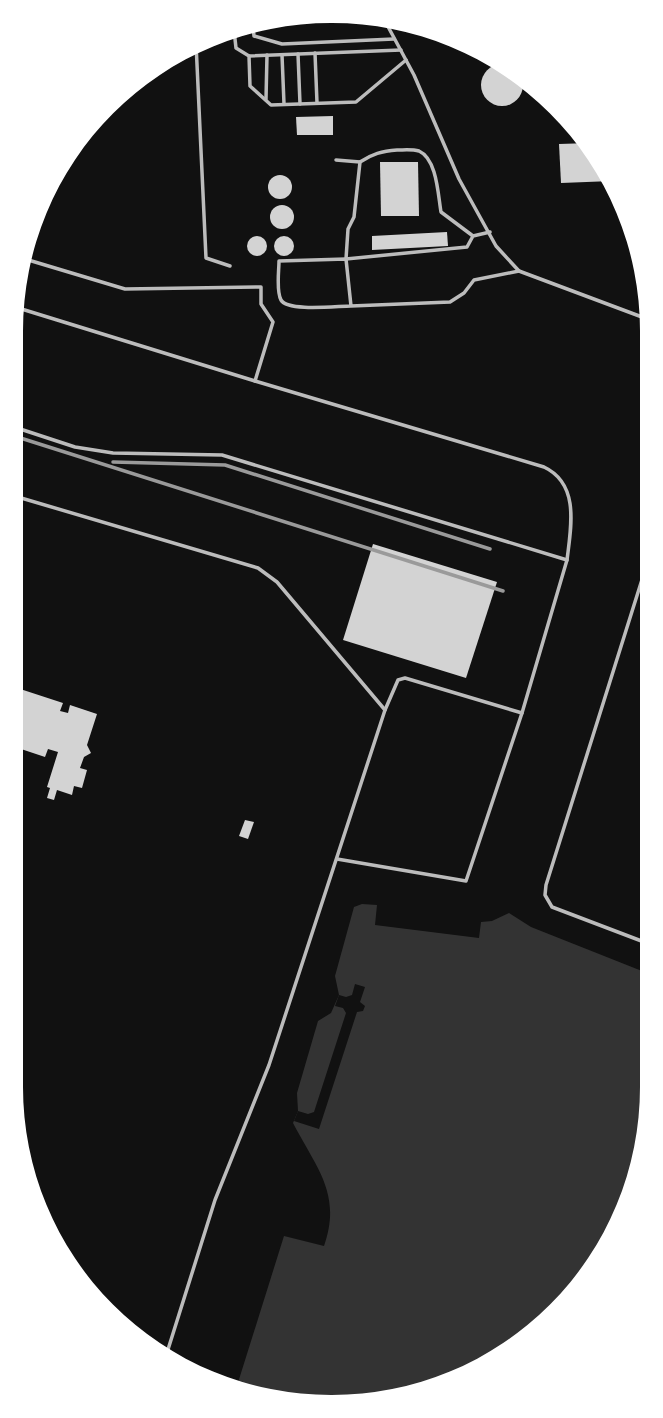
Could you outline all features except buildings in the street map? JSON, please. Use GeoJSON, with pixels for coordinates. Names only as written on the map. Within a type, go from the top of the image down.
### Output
{"type":"FeatureCollection","features":[{"type":"Feature","properties":{"kind":"lane"},"geometry":{"type":"LineString","coordinates":[[389,28],[406,60],[459,179],[496,246],[519,271],[640,316]]}},
{"type":"Feature","properties":{"kind":"lane"},"geometry":{"type":"LineString","coordinates":[[254,33],[254,36],[282,44],[394,39]]}},
{"type":"Feature","properties":{"kind":"lane"},"geometry":{"type":"LineString","coordinates":[[235,38],[236,48],[249,56],[401,50]]}},
{"type":"Feature","properties":{"kind":"lane"},"geometry":{"type":"LineString","coordinates":[[315,53],[317,103]]}},
{"type":"Feature","properties":{"kind":"lane"},"geometry":{"type":"LineString","coordinates":[[197,54],[206,258],[230,266]]}},
{"type":"Feature","properties":{"kind":"lane"},"geometry":{"type":"LineString","coordinates":[[299,54],[300,104]]}},
{"type":"Feature","properties":{"kind":"lane"},"geometry":{"type":"LineString","coordinates":[[266,101],[267,55]]}},
{"type":"Feature","properties":{"kind":"lane"},"geometry":{"type":"LineString","coordinates":[[282,55],[284,104]]}},
{"type":"Feature","properties":{"kind":"lane"},"geometry":{"type":"LineString","coordinates":[[249,56],[250,86],[271,104],[356,102],[406,60]]}},
{"type":"Feature","properties":{"kind":"lane"},"geometry":{"type":"LineString","coordinates":[[337,160],[360,162],[373,154],[389,151],[422,152],[431,164],[441,212],[473,236]]}},
{"type":"Feature","properties":{"kind":"lane"},"geometry":{"type":"LineString","coordinates":[[351,306],[346,259],[348,229],[354,217],[360,162]]}},
{"type":"Feature","properties":{"kind":"lane"},"geometry":{"type":"LineString","coordinates":[[490,232],[473,236],[467,247],[346,259],[279,261],[279,298],[294,307],[450,302],[464,293],[474,280],[519,271]]}},
{"type":"Feature","properties":{"kind":"lane"},"geometry":{"type":"LineString","coordinates":[[31,261],[125,289],[261,287],[261,304],[273,322],[255,381]]}},
{"type":"Feature","properties":{"kind":"lane"},"geometry":{"type":"LineString","coordinates":[[23,310],[544,467],[556,472],[564,481],[571,500],[567,560],[537,668],[466,881],[337,859]]}},
{"type":"Feature","properties":{"kind":"lane"},"geometry":{"type":"LineString","coordinates":[[23,430],[75,447],[113,453],[222,455],[567,560]]}},
{"type":"Feature","properties":{"kind":"lane"},"geometry":{"type":"LineString","coordinates":[[23,499],[258,568],[277,582],[386,710]]}},
{"type":"Feature","properties":{"kind":"lane"},"geometry":{"type":"LineString","coordinates":[[640,586],[545,895],[552,907],[640,940]]}},
{"type":"Feature","properties":{"kind":"lane"},"geometry":{"type":"LineString","coordinates":[[168,1348],[215,1200],[269,1065],[398,680],[405,678],[522,713]]}},
{"type":"Feature","properties":{"kind":"shaded area"},"geometry":{"type":"Polygon","coordinates":[[[362,904],[377,905],[375,925],[479,938],[481,922],[492,921],[509,913],[531,927],[640,970],[638,1127],[624,1186],[599,1241],[564,1290],[535,1319],[486,1354],[431,1379],[352,1395],[291,1393],[239,1381],[284,1236],[324,1246],[329,1228],[330,1211],[324,1182],[293,1123],[298,1111],[297,1093],[318,1021],[331,1013],[339,995],[335,976],[354,907],[362,904]]]}},
{"type":"Feature","properties":{"kind":"pier"},"geometry":{"type":"Polygon","coordinates":[[[355,984],[365,987],[360,1002],[365,1006],[363,1011],[357,1012],[319,1129],[294,1121],[298,1111],[308,1114],[314,1112],[346,1013],[343,1008],[335,1006],[339,995],[352,995],[355,984]]]}},
{"type":"Feature","properties":{"kind":"railway"},"geometry":{"type":"LineString","coordinates":[[23,439],[503,591]]}},
{"type":"Feature","properties":{"kind":"railway"},"geometry":{"type":"LineString","coordinates":[[113,462],[225,465],[490,549]]}}]}
